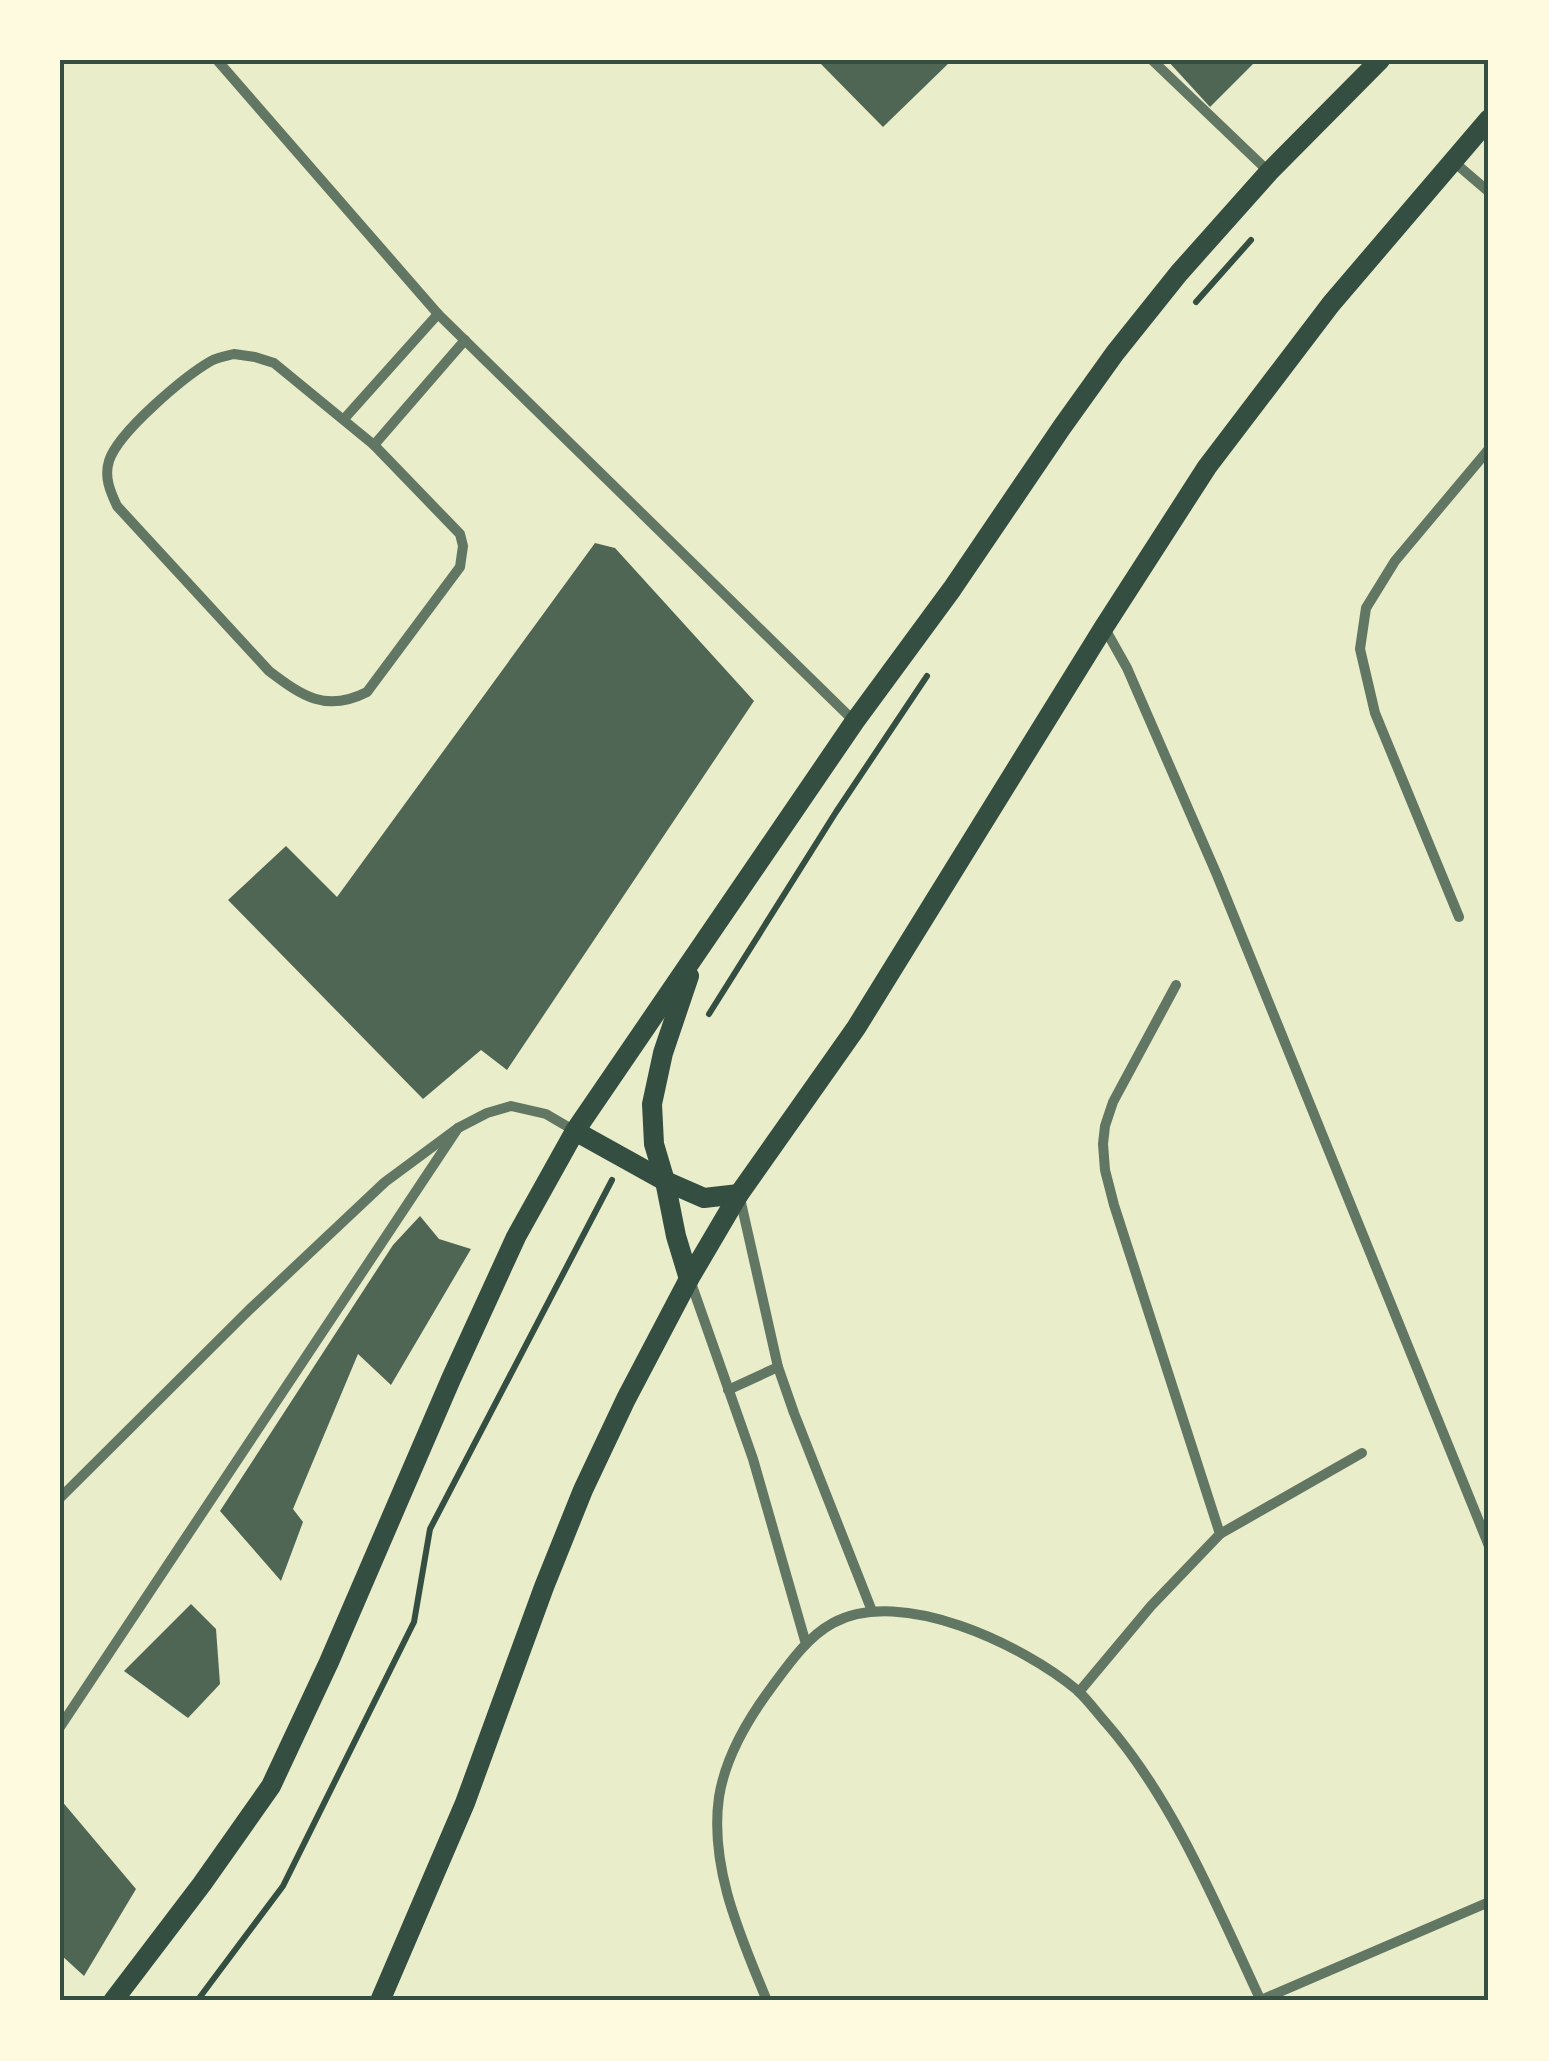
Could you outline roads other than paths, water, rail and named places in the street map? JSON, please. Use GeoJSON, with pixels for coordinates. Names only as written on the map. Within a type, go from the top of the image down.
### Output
{"type":"FeatureCollection","features":[{"type":"Feature","properties":{"kind":"main road"},"geometry":{"type":"LineString","coordinates":[[113,2001],[271,1786],[516,1237],[575,1131],[855,722],[1115,354],[1269,172],[1380,60]]}},
{"type":"Feature","properties":{"kind":"main road"},"geometry":{"type":"LineString","coordinates":[[380,2001],[465,1803],[583,1490],[689,1278],[739,1194],[856,1028],[1206,467],[1332,304],[1489,119]]}},
{"type":"Feature","properties":{"kind":"main road"},"geometry":{"type":"LineString","coordinates":[[689,1278],[654,1144],[652,1104],[663,1053],[696,955]]}},
{"type":"Feature","properties":{"kind":"main road"},"geometry":{"type":"LineString","coordinates":[[575,1131],[665,1182],[704,1198],[739,1194]]}},
{"type":"Feature","properties":{"kind":"street"},"geometry":{"type":"LineString","coordinates":[[217,60],[438,314],[855,722]]}},
{"type":"Feature","properties":{"kind":"street"},"geometry":{"type":"LineString","coordinates":[[1152,60],[1269,172]]}},
{"type":"Feature","properties":{"kind":"street"},"geometry":{"type":"LineString","coordinates":[[1454,162],[1489,192]]}},
{"type":"Feature","properties":{"kind":"street"},"geometry":{"type":"LineString","coordinates":[[344,419],[438,314]]}},
{"type":"Feature","properties":{"kind":"street"},"geometry":{"type":"LineString","coordinates":[[374,445],[465,340]]}},
{"type":"Feature","properties":{"kind":"street"},"geometry":{"type":"LineString","coordinates":[[234,354],[274,363],[344,419],[460,534],[463,558],[368,692],[354,699],[316,701],[293,690],[269,671],[117,506],[106,481],[108,462],[130,428],[194,373],[215,359],[234,354]]}},
{"type":"Feature","properties":{"kind":"street"},"geometry":{"type":"LineString","coordinates":[[1459,917],[1375,713],[1360,649],[1366,608],[1395,561],[1489,449]]}},
{"type":"Feature","properties":{"kind":"street"},"geometry":{"type":"LineString","coordinates":[[1104,627],[1126,668],[1217,875],[1489,1546]]}},
{"type":"Feature","properties":{"kind":"street"},"geometry":{"type":"LineString","coordinates":[[1176,985],[1113,1102],[1105,1126],[1104,1157],[1114,1204],[1220,1534]]}},
{"type":"Feature","properties":{"kind":"street"},"geometry":{"type":"LineString","coordinates":[[60,1498],[249,1310],[385,1182],[458,1128],[511,1106],[546,1114],[575,1131]]}},
{"type":"Feature","properties":{"kind":"street"},"geometry":{"type":"LineString","coordinates":[[60,1726],[458,1128]]}},
{"type":"Feature","properties":{"kind":"street"},"geometry":{"type":"LineString","coordinates":[[739,1194],[778,1367],[872,1611]]}},
{"type":"Feature","properties":{"kind":"street"},"geometry":{"type":"LineString","coordinates":[[689,1278],[753,1459],[806,1644]]}},
{"type":"Feature","properties":{"kind":"street"},"geometry":{"type":"LineString","coordinates":[[728,1390],[778,1367]]}},
{"type":"Feature","properties":{"kind":"street"},"geometry":{"type":"LineString","coordinates":[[1079,1692],[1151,1606],[1220,1534],[1362,1453]]}},
{"type":"Feature","properties":{"kind":"street"},"geometry":{"type":"LineString","coordinates":[[766,2001],[733,1916],[719,1855],[719,1796],[752,1714],[806,1644],[834,1622],[872,1611],[926,1614],[987,1637],[1038,1661],[1079,1692],[1128,1748],[1174,1820],[1261,2001],[1489,1902]]}}]}
